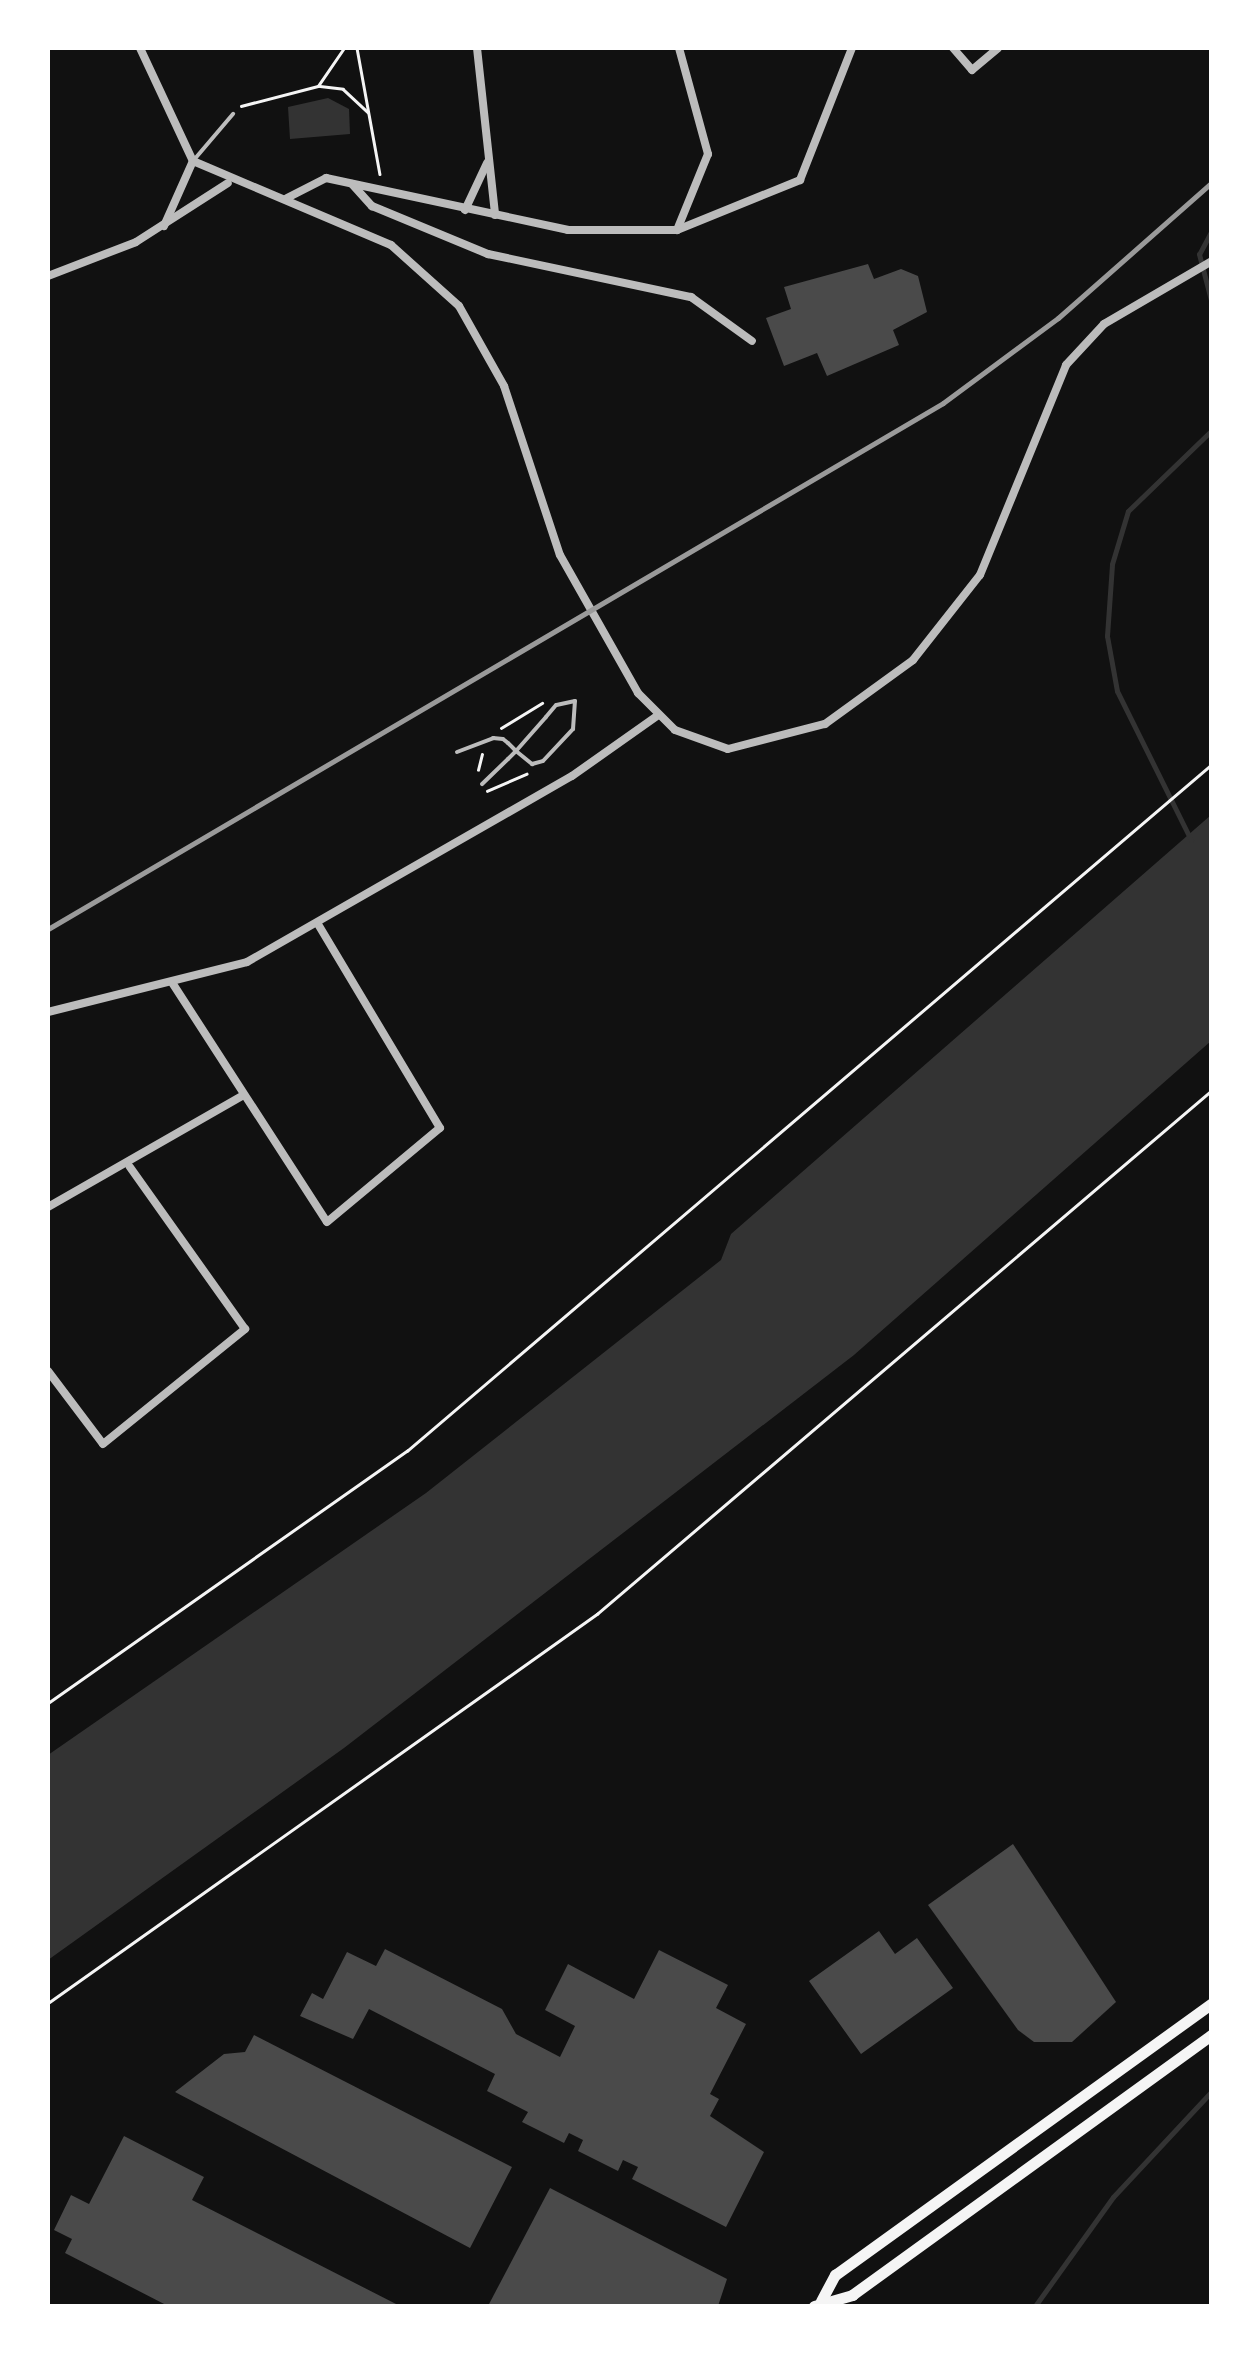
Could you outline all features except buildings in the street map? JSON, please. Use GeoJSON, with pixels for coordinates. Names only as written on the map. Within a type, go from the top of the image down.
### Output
{"type":"FeatureCollection","features":[{"type":"Feature","properties":{"kind":"main road"},"geometry":{"type":"LineString","coordinates":[[818,2304],[835,2275],[1212,2002]]}},
{"type":"Feature","properties":{"kind":"main road"},"geometry":{"type":"LineString","coordinates":[[818,2304],[852,2295],[1212,2034]]}},
{"type":"Feature","properties":{"kind":"street"},"geometry":{"type":"LineString","coordinates":[[154,48],[141,50],[193,161],[228,183],[287,198],[391,245],[477,330],[560,555],[657,716],[698,741],[761,746],[837,717],[914,660],[980,575],[1066,365],[1104,324],[1212,261]]}},
{"type":"Feature","properties":{"kind":"street"},"geometry":{"type":"LineString","coordinates":[[477,48],[495,215]]}},
{"type":"Feature","properties":{"kind":"street"},"geometry":{"type":"LineString","coordinates":[[677,230],[708,154],[680,48]]}},
{"type":"Feature","properties":{"kind":"street"},"geometry":{"type":"LineString","coordinates":[[287,198],[326,178],[568,230],[677,230],[800,180],[852,48]]}},
{"type":"Feature","properties":{"kind":"street"},"geometry":{"type":"LineString","coordinates":[[953,48],[972,70],[998,48]]}},
{"type":"Feature","properties":{"kind":"street"},"geometry":{"type":"LineString","coordinates":[[465,210],[488,159]]}},
{"type":"Feature","properties":{"kind":"street"},"geometry":{"type":"LineString","coordinates":[[164,226],[193,161]]}},
{"type":"Feature","properties":{"kind":"street"},"geometry":{"type":"LineString","coordinates":[[48,276],[164,226],[228,183]]}},
{"type":"Feature","properties":{"kind":"street"},"geometry":{"type":"LineString","coordinates":[[352,184],[372,206],[488,254],[691,298],[752,341]]}},
{"type":"Feature","properties":{"kind":"street"},"geometry":{"type":"LineString","coordinates":[[48,1012],[174,984],[247,962],[318,924],[657,716]]}},
{"type":"Feature","properties":{"kind":"street"},"geometry":{"type":"LineString","coordinates":[[174,984],[242,1096],[327,1222],[435,1140],[436,1115],[318,924]]}},
{"type":"Feature","properties":{"kind":"street"},"geometry":{"type":"LineString","coordinates":[[48,1207],[130,1168],[242,1096]]}},
{"type":"Feature","properties":{"kind":"street"},"geometry":{"type":"LineString","coordinates":[[48,1370],[103,1444],[244,1329],[130,1168]]}},
{"type":"Feature","properties":{"kind":"lane"},"geometry":{"type":"LineString","coordinates":[[193,161],[233,114]]}},
{"type":"Feature","properties":{"kind":"lane"},"geometry":{"type":"LineString","coordinates":[[457,752],[493,738],[516,751],[532,764],[550,754],[577,723],[575,702],[556,705],[516,751],[482,784]]}},
{"type":"Feature","properties":{"kind":"path"},"geometry":{"type":"LineString","coordinates":[[318,86],[344,48]]}},
{"type":"Feature","properties":{"kind":"path"},"geometry":{"type":"LineString","coordinates":[[358,48],[380,179]]}},
{"type":"Feature","properties":{"kind":"path"},"geometry":{"type":"LineString","coordinates":[[233,114],[248,99],[318,86],[343,90],[370,114]]}},
{"type":"Feature","properties":{"kind":"path"},"geometry":{"type":"LineString","coordinates":[[48,1703],[407,1451],[1212,764]]}},
{"type":"Feature","properties":{"kind":"path"},"geometry":{"type":"LineString","coordinates":[[48,2004],[598,1614],[1212,1090]]}},
{"type":"Feature","properties":{"kind":"shaded area"},"geometry":{"type":"Polygon","coordinates":[[[328,98],[349,109],[350,134],[290,139],[288,107],[328,98]]]}},
{"type":"Feature","properties":{"kind":"shaded area"},"geometry":{"type":"Polygon","coordinates":[[[1211,815],[1211,1041],[854,1355],[344,1748],[48,1960],[48,1755],[426,1493],[721,1260],[731,1234],[1211,815]]]}},
{"type":"Feature","properties":{"kind":"waterway"},"geometry":{"type":"LineString","coordinates":[[1212,230],[1199,254],[1212,304]]}},
{"type":"Feature","properties":{"kind":"waterway"},"geometry":{"type":"LineString","coordinates":[[1191,840],[1117,691],[1107,636],[1112,564],[1128,511],[1212,430]]}},
{"type":"Feature","properties":{"kind":"waterway"},"geometry":{"type":"LineString","coordinates":[[1035,2306],[1113,2197],[1212,2091]]}},
{"type":"Feature","properties":{"kind":"railway"},"geometry":{"type":"LineString","coordinates":[[48,929],[943,403],[1058,318],[1212,182]]}}]}
